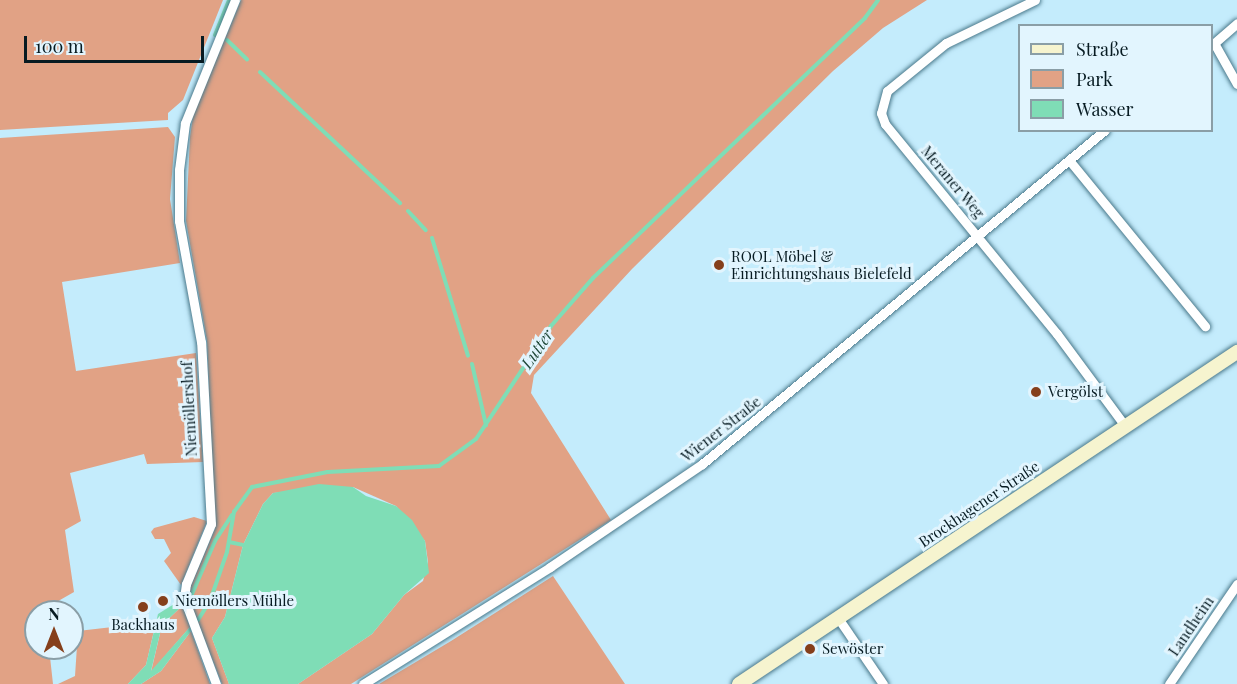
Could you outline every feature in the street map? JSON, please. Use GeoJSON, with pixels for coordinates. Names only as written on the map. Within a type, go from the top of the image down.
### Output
{"type":"FeatureCollection","features":[{"type":"Feature","properties":{"kind":"main road","name":"Brockhagener Straße"},"geometry":{"type":"LineString","coordinates":[[739,684],[1237,352]]}},
{"type":"Feature","properties":{"kind":"street","name":"Niemöllershof"},"geometry":{"type":"LineString","coordinates":[[216,684],[183,591],[211,524],[201,342],[179,221],[178,170],[185,123],[235,0]]}},
{"type":"Feature","properties":{"kind":"street","name":"Meraner Weg"},"geometry":{"type":"LineString","coordinates":[[1035,0],[946,43],[887,91],[883,101],[885,124],[977,234],[1125,426]]}},
{"type":"Feature","properties":{"kind":"street"},"geometry":{"type":"LineString","coordinates":[[1237,23],[1213,44],[1237,84]]}},
{"type":"Feature","properties":{"kind":"street","name":"Wiener Straße"},"geometry":{"type":"LineString","coordinates":[[363,684],[550,567],[702,464],[977,234],[1103,132]]}},
{"type":"Feature","properties":{"kind":"street"},"geometry":{"type":"LineString","coordinates":[[1068,160],[1205,326]]}},
{"type":"Feature","properties":{"kind":"street","name":"Landheim"},"geometry":{"type":"LineString","coordinates":[[1169,684],[1237,584]]}},
{"type":"Feature","properties":{"kind":"street"},"geometry":{"type":"LineString","coordinates":[[838,618],[883,684]]}},
{"type":"Feature","properties":{"kind":"green space"},"geometry":{"type":"Polygon","coordinates":[[[0,0],[223,0],[183,100],[168,113],[168,120],[0,130],[0,0]]]}},
{"type":"Feature","properties":{"kind":"green space"},"geometry":{"type":"Polygon","coordinates":[[[241,0],[927,0],[883,28],[833,71],[632,269],[534,375],[531,393],[611,520],[351,684],[298,684],[372,634],[404,595],[423,581],[428,562],[425,541],[396,506],[353,487],[273,493],[263,504],[243,545],[225,617],[212,638],[229,684],[222,684],[187,594],[215,529],[207,341],[186,221],[190,137],[193,116],[241,0]]]}},
{"type":"Feature","properties":{"kind":"green space"},"geometry":{"type":"Polygon","coordinates":[[[168,127],[175,137],[170,199],[180,263],[62,282],[76,371],[196,353],[203,462],[147,464],[144,454],[70,473],[81,521],[65,530],[74,592],[60,600],[24,600],[24,660],[50,660],[53,684],[0,684],[0,138],[168,127]]]}},
{"type":"Feature","properties":{"kind":"green space"},"geometry":{"type":"Polygon","coordinates":[[[194,517],[207,521],[181,585],[164,561],[171,553],[164,539],[155,539],[151,532],[154,528],[194,517]]]}},
{"type":"Feature","properties":{"kind":"green space"},"geometry":{"type":"Polygon","coordinates":[[[553,576],[625,684],[379,684],[451,641],[553,576]]]}},
{"type":"Feature","properties":{"kind":"green space"},"geometry":{"type":"Polygon","coordinates":[[[182,606],[190,627],[151,672],[162,625],[182,606]]]}},
{"type":"Feature","properties":{"kind":"green space"},"geometry":{"type":"Polygon","coordinates":[[[156,622],[146,665],[128,684],[58,684],[75,676],[76,660],[84,660],[84,630],[156,622]]]}},
{"type":"Feature","properties":{"kind":"green space"},"geometry":{"type":"Polygon","coordinates":[[[191,631],[210,684],[141,684],[161,671],[191,631]]]}},
{"type":"Feature","properties":{"kind":"water"},"geometry":{"type":"Polygon","coordinates":[[[319,484],[353,487],[366,496],[396,506],[412,520],[425,541],[429,573],[404,595],[372,634],[298,684],[229,684],[212,638],[225,617],[243,545],[263,504],[273,493],[319,484]]]}},
{"type":"Feature","properties":{"kind":"water"},"geometry":{"type":"Polygon","coordinates":[[[179,601],[182,606],[162,625],[151,671],[190,627],[191,631],[161,671],[141,684],[128,684],[146,665],[158,614],[179,601]]]}},
{"type":"Feature","properties":{"kind":"waterway"},"geometry":{"type":"LineString","coordinates":[[215,35],[229,0]]}},
{"type":"Feature","properties":{"kind":"waterway","name":"Lutter"},"geometry":{"type":"LineString","coordinates":[[198,620],[210,601],[227,552],[234,512],[252,487],[328,472],[439,466],[476,439],[551,326],[593,278],[865,18],[878,0]]}},
{"type":"Feature","properties":{"kind":"waterway"},"geometry":{"type":"LineString","coordinates":[[227,40],[247,59]]}},
{"type":"Feature","properties":{"kind":"waterway"},"geometry":{"type":"LineString","coordinates":[[260,72],[400,203]]}},
{"type":"Feature","properties":{"kind":"waterway"},"geometry":{"type":"LineString","coordinates":[[408,211],[426,230]]}},
{"type":"Feature","properties":{"kind":"waterway"},"geometry":{"type":"LineString","coordinates":[[432,238],[468,356]]}},
{"type":"Feature","properties":{"kind":"waterway"},"geometry":{"type":"LineString","coordinates":[[472,364],[486,425]]}},
{"type":"Feature","properties":{"kind":"waterway"},"geometry":{"type":"LineString","coordinates":[[192,594],[215,541],[232,515]]}},
{"type":"Feature","properties":{"kind":"waterway"},"geometry":{"type":"LineString","coordinates":[[229,542],[243,545]]}},
{"type":"Feature","properties":{"kind":"place","name":"ROOL Möbel & Einrichtungshaus Bielefeld"},"geometry":{"type":"Point","coordinates":[719,265]}},
{"type":"Feature","properties":{"kind":"place","name":"Vergölst"},"geometry":{"type":"Point","coordinates":[1036,392]}},
{"type":"Feature","properties":{"kind":"place","name":"Niemöllers Mühle"},"geometry":{"type":"Point","coordinates":[163,601]}},
{"type":"Feature","properties":{"kind":"place","name":"Backhaus"},"geometry":{"type":"Point","coordinates":[143,607]}},
{"type":"Feature","properties":{"kind":"place","name":"Sewöster"},"geometry":{"type":"Point","coordinates":[810,649]}}]}
